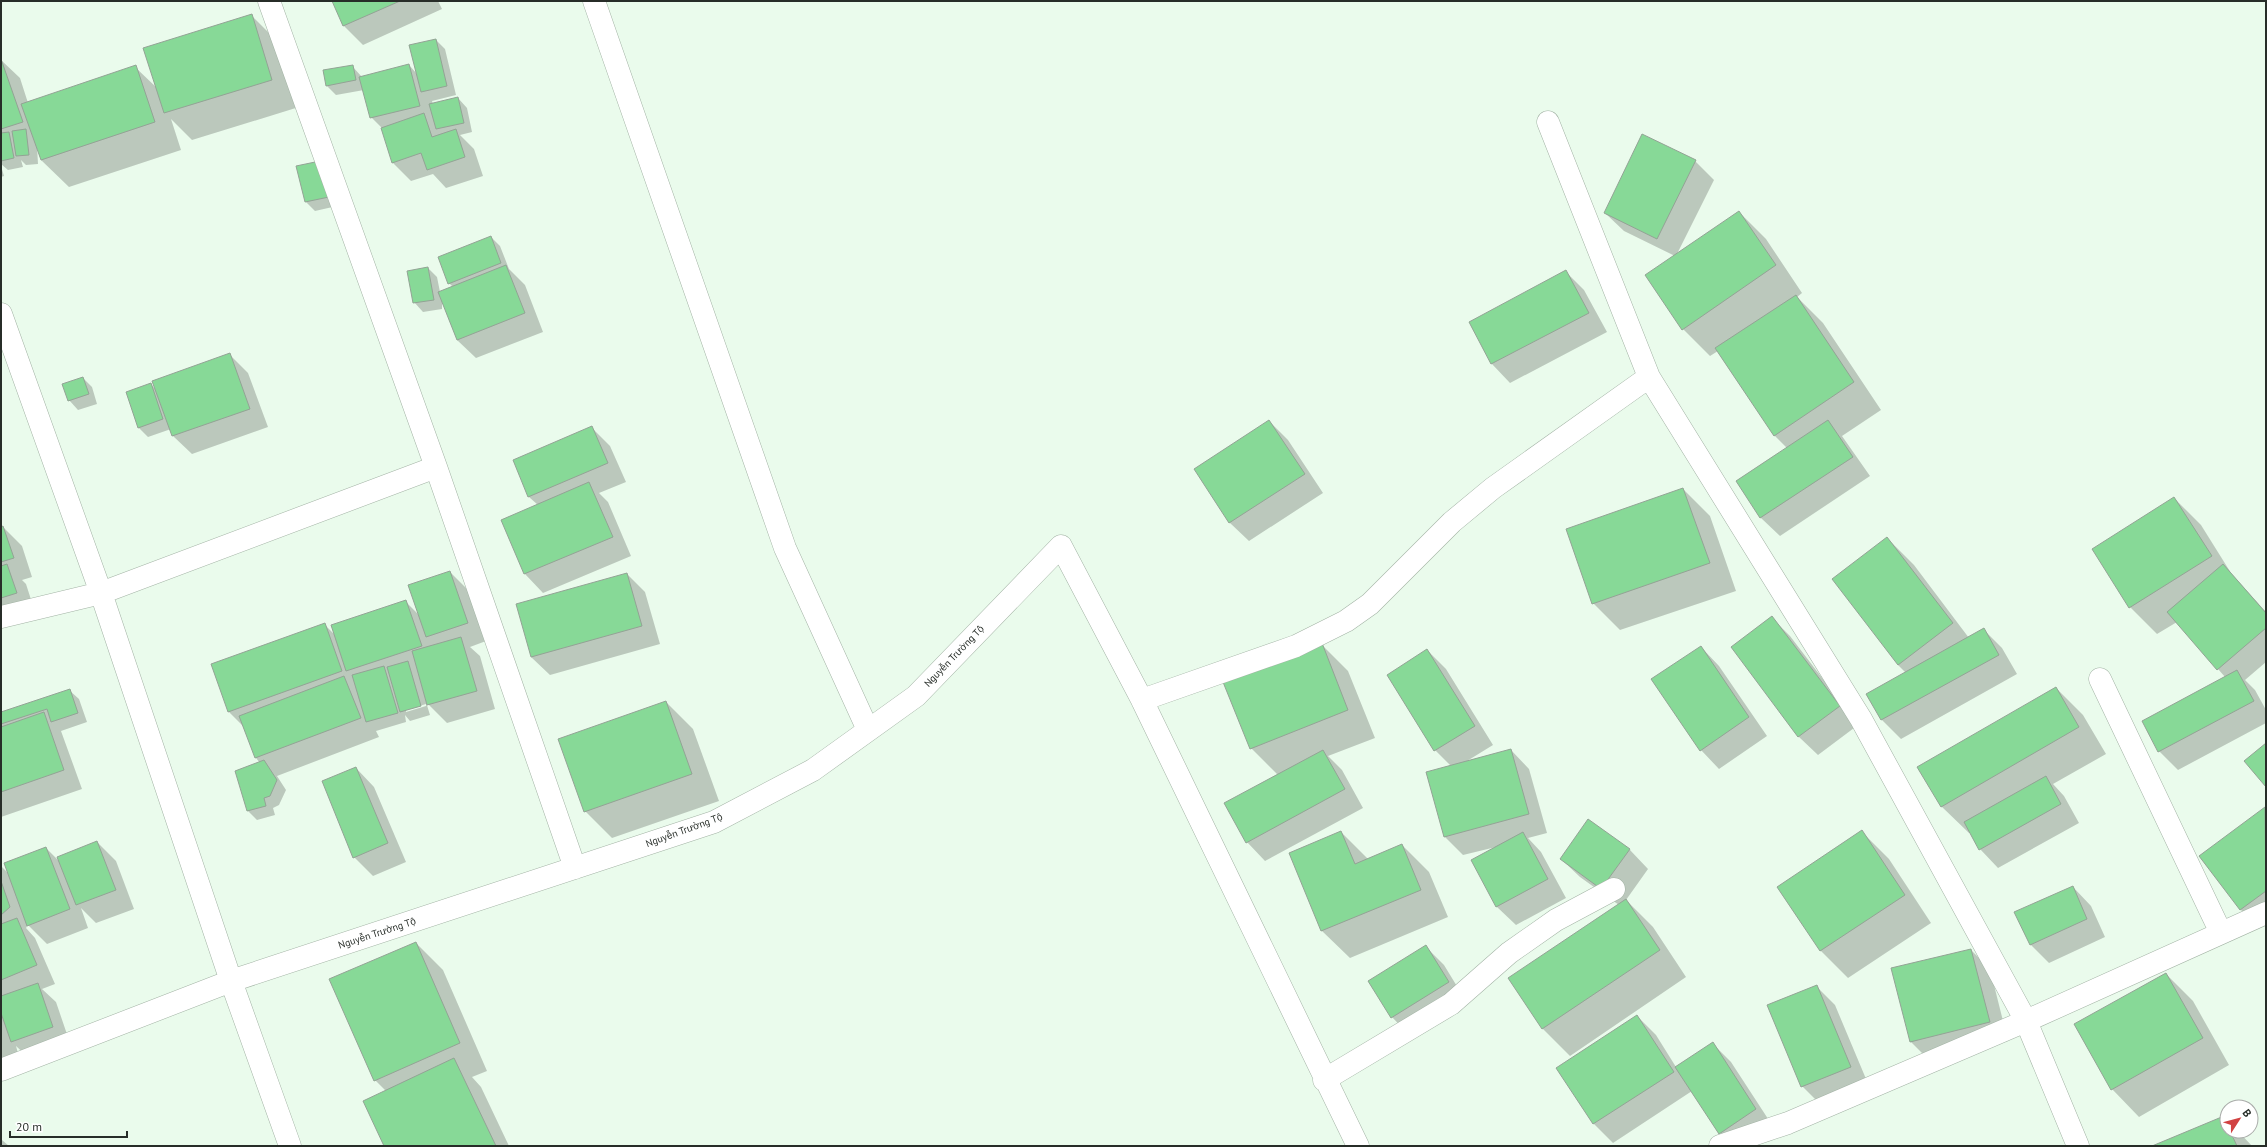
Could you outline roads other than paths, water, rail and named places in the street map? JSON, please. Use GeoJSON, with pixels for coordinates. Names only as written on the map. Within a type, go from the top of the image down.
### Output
{"type":"FeatureCollection","features":[{"type":"Feature","properties":{"kind":"street"},"geometry":{"type":"LineString","coordinates":[[269,1],[436,467],[575,868]]}},
{"type":"Feature","properties":{"kind":"street"},"geometry":{"type":"LineString","coordinates":[[594,1],[785,548],[868,730]]}},
{"type":"Feature","properties":{"kind":"street"},"geometry":{"type":"LineString","coordinates":[[1548,122],[1649,377],[1861,719],[2026,1022],[2078,1146]]}},
{"type":"Feature","properties":{"kind":"street"},"geometry":{"type":"LineString","coordinates":[[1,314],[101,593],[231,981],[290,1146]]}},
{"type":"Feature","properties":{"kind":"street"},"geometry":{"type":"LineString","coordinates":[[1358,1146],[1324,1080],[1142,700],[1296,646],[1346,620],[1370,604],[1452,522],[1493,488],[1649,377]]}},
{"type":"Feature","properties":{"kind":"street"},"geometry":{"type":"LineString","coordinates":[[1,617],[101,593],[436,467]]}},
{"type":"Feature","properties":{"kind":"street","name":"Nguyễn Trường Tộ"},"geometry":{"type":"LineString","coordinates":[[1,1070],[231,981],[714,822],[813,770],[916,696],[1061,546],[1142,700]]}},
{"type":"Feature","properties":{"kind":"street"},"geometry":{"type":"LineString","coordinates":[[2100,679],[2221,933]]}},
{"type":"Feature","properties":{"kind":"street"},"geometry":{"type":"LineString","coordinates":[[1324,1080],[1450,1004],[1515,949],[1556,920],[1614,889]]}},
{"type":"Feature","properties":{"kind":"street"},"geometry":{"type":"LineString","coordinates":[[1720,1146],[1788,1123],[2026,1022],[2266,912]]}}]}
